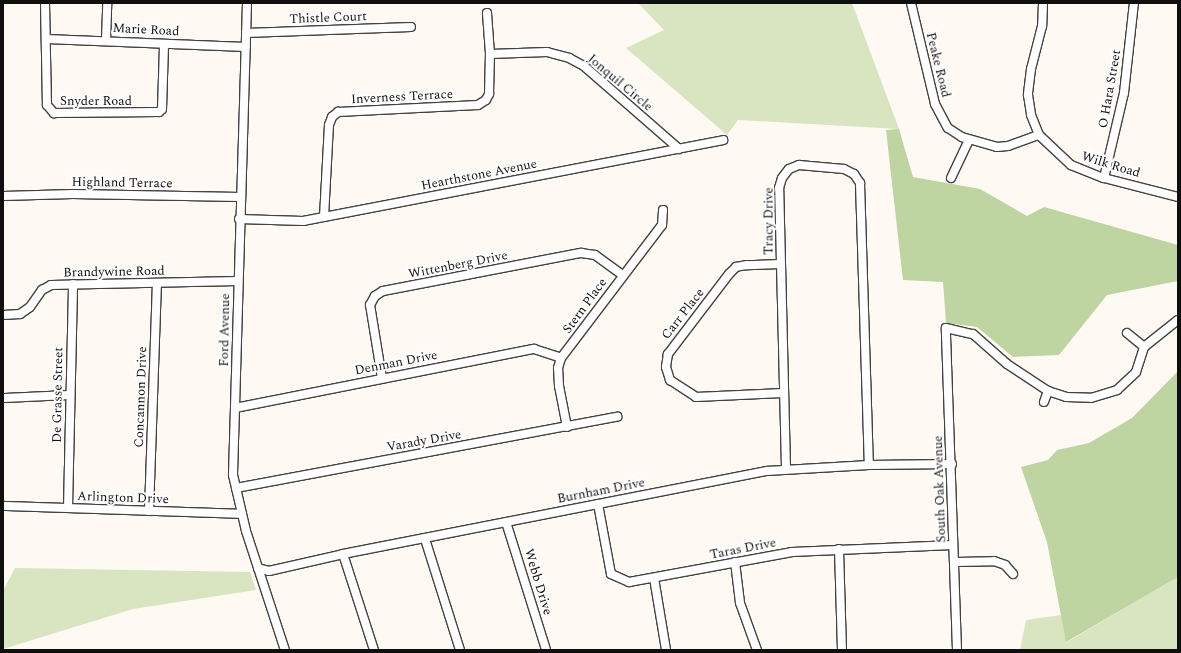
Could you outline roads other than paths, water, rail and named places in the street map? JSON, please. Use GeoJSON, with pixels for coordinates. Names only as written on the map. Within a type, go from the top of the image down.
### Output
{"type":"FeatureCollection","features":[{"type":"Feature","properties":{"kind":"street","name":"Snyder Road"},"geometry":{"type":"LineString","coordinates":[[45,3],[48,110],[61,114],[159,112],[162,109],[164,44]]}},
{"type":"Feature","properties":{"kind":"street"},"geometry":{"type":"LineString","coordinates":[[106,40],[107,3]]}},
{"type":"Feature","properties":{"kind":"street","name":"Ford Avenue"},"geometry":{"type":"LineString","coordinates":[[247,3],[239,219],[233,475],[242,514],[258,568],[285,650]]}},
{"type":"Feature","properties":{"kind":"street","name":"Peake Road"},"geometry":{"type":"LineString","coordinates":[[911,3],[935,104],[948,128],[969,140],[997,148],[1008,146],[1039,135]]}},
{"type":"Feature","properties":{"kind":"street","name":"Wilk Road"},"geometry":{"type":"LineString","coordinates":[[1043,3],[1042,26],[1031,69],[1028,95],[1031,115],[1039,135],[1071,165],[1104,178],[1178,197]]}},
{"type":"Feature","properties":{"kind":"street","name":"O Hara Street"},"geometry":{"type":"LineString","coordinates":[[1104,178],[1124,93],[1134,3]]}},
{"type":"Feature","properties":{"kind":"street","name":"Inverness Terrace"},"geometry":{"type":"LineString","coordinates":[[324,217],[329,125],[332,116],[338,112],[478,105],[486,100],[489,94],[490,54],[487,13]]}},
{"type":"Feature","properties":{"kind":"street","name":"Thistle Court"},"geometry":{"type":"LineString","coordinates":[[246,33],[411,27]]}},
{"type":"Feature","properties":{"kind":"street","name":"Marie Road"},"geometry":{"type":"LineString","coordinates":[[46,39],[106,40],[246,47]]}},
{"type":"Feature","properties":{"kind":"street","name":"Jonquil Circle"},"geometry":{"type":"LineString","coordinates":[[490,54],[547,52],[569,58],[584,66],[679,149]]}},
{"type":"Feature","properties":{"kind":"street","name":"Hearthstone Avenue"},"geometry":{"type":"LineString","coordinates":[[239,219],[303,221],[723,140]]}},
{"type":"Feature","properties":{"kind":"street"},"geometry":{"type":"LineString","coordinates":[[951,178],[969,140]]}},
{"type":"Feature","properties":{"kind":"street","name":"Tracy Drive"},"geometry":{"type":"LineString","coordinates":[[786,468],[778,188],[782,178],[790,169],[799,165],[829,166],[854,174],[860,183],[862,194],[869,465]]}},
{"type":"Feature","properties":{"kind":"street","name":"Highland Terrace"},"geometry":{"type":"LineString","coordinates":[[3,196],[73,194],[240,197]]}},
{"type":"Feature","properties":{"kind":"street","name":"Stern Place"},"geometry":{"type":"LineString","coordinates":[[567,427],[559,386],[558,368],[561,358],[662,225],[663,210]]}},
{"type":"Feature","properties":{"kind":"street","name":"Wittenberg Drive"},"geometry":{"type":"LineString","coordinates":[[382,378],[370,305],[375,296],[383,291],[581,253],[595,255],[623,275]]}},
{"type":"Feature","properties":{"kind":"street","name":"Carr Place"},"geometry":{"type":"LineString","coordinates":[[780,264],[747,265],[736,267],[729,274],[668,354],[666,367],[670,380],[696,397],[783,393]]}},
{"type":"Feature","properties":{"kind":"street","name":"Brandywine Road"},"geometry":{"type":"LineString","coordinates":[[3,315],[20,314],[25,311],[42,290],[51,285],[156,284],[238,281]]}},
{"type":"Feature","properties":{"kind":"street","name":"De Grasse Street"},"geometry":{"type":"LineString","coordinates":[[68,508],[73,284]]}},
{"type":"Feature","properties":{"kind":"street","name":"Concannon Drive"},"geometry":{"type":"LineString","coordinates":[[149,512],[156,284]]}},
{"type":"Feature","properties":{"kind":"street"},"geometry":{"type":"LineString","coordinates":[[1044,402],[1048,391],[1066,397],[1091,398],[1118,390],[1136,372],[1144,346],[1178,320]]}},
{"type":"Feature","properties":{"kind":"street","name":"South Oak Avenue"},"geometry":{"type":"LineString","coordinates":[[957,650],[952,464],[946,328],[973,334],[1007,364],[1048,391]]}},
{"type":"Feature","properties":{"kind":"street"},"geometry":{"type":"LineString","coordinates":[[1127,333],[1144,346]]}},
{"type":"Feature","properties":{"kind":"street","name":"Denman Drive"},"geometry":{"type":"LineString","coordinates":[[235,408],[534,349],[561,358]]}},
{"type":"Feature","properties":{"kind":"street"},"geometry":{"type":"LineString","coordinates":[[3,398],[70,396]]}},
{"type":"Feature","properties":{"kind":"street","name":"Varady Drive"},"geometry":{"type":"LineString","coordinates":[[236,488],[617,417]]}},
{"type":"Feature","properties":{"kind":"street","name":"Burnham Drive"},"geometry":{"type":"LineString","coordinates":[[258,568],[270,571],[343,554],[786,468],[952,464]]}},
{"type":"Feature","properties":{"kind":"street","name":"Taras Drive"},"geometry":{"type":"LineString","coordinates":[[598,504],[612,574],[629,582],[792,552],[954,545]]}},
{"type":"Feature","properties":{"kind":"street","name":"Arlington Drive"},"geometry":{"type":"LineString","coordinates":[[3,506],[242,514]]}},
{"type":"Feature","properties":{"kind":"street","name":"Webb Drive"},"geometry":{"type":"LineString","coordinates":[[506,522],[546,650]]}},
{"type":"Feature","properties":{"kind":"street"},"geometry":{"type":"LineString","coordinates":[[425,539],[460,650]]}},
{"type":"Feature","properties":{"kind":"street"},"geometry":{"type":"LineString","coordinates":[[838,549],[842,650]]}},
{"type":"Feature","properties":{"kind":"street"},"geometry":{"type":"LineString","coordinates":[[343,554],[374,650]]}},
{"type":"Feature","properties":{"kind":"street"},"geometry":{"type":"LineString","coordinates":[[955,562],[994,561],[1005,565],[1013,574]]}},
{"type":"Feature","properties":{"kind":"street"},"geometry":{"type":"LineString","coordinates":[[735,562],[740,603],[757,650]]}},
{"type":"Feature","properties":{"kind":"street"},"geometry":{"type":"LineString","coordinates":[[654,578],[666,650]]}}]}
